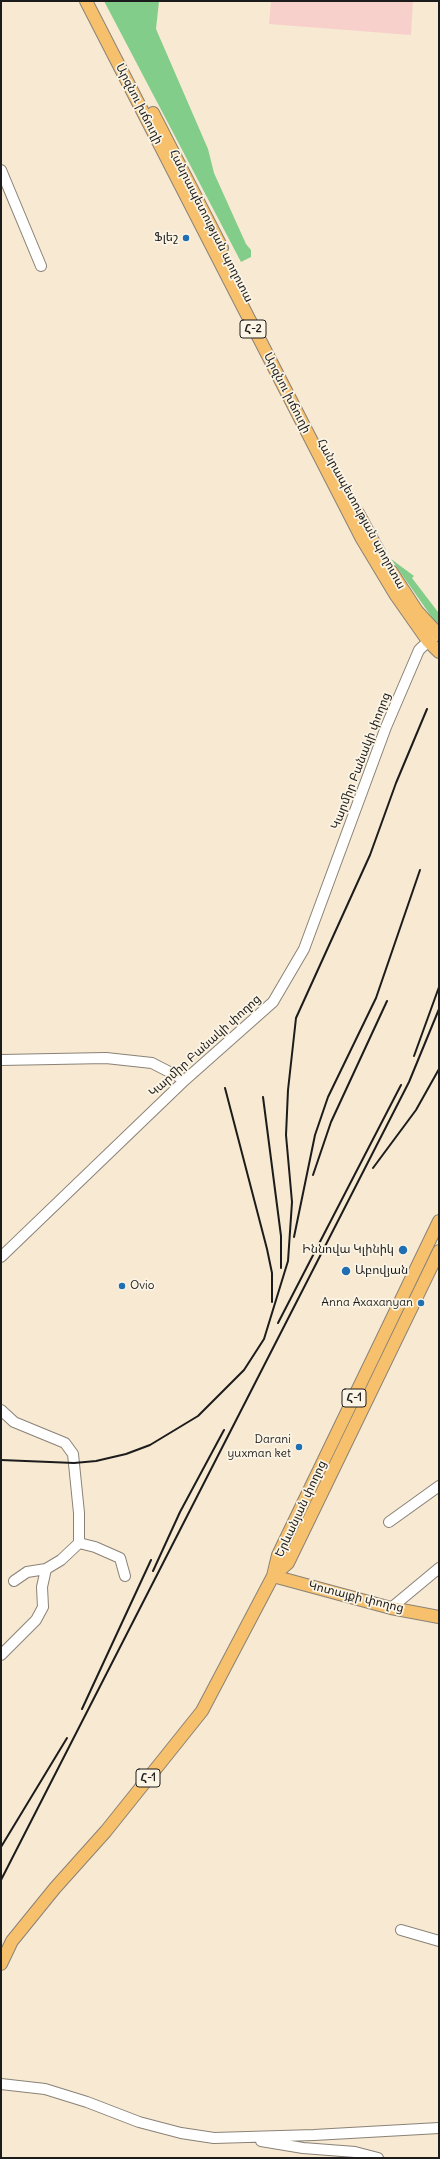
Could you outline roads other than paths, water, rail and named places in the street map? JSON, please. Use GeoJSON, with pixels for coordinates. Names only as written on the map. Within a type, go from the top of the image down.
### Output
{"type":"FeatureCollection","features":[{"type":"Feature","properties":{"kind":"main road","name":"Արզնու խճուղի"},"geometry":{"type":"LineString","coordinates":[[86,1],[362,539],[395,594],[436,642]]}},
{"type":"Feature","properties":{"kind":"main road","name":"Հանրապետության պողոտա"},"geometry":{"type":"LineString","coordinates":[[95,1],[376,546],[436,642]]}},
{"type":"Feature","properties":{"kind":"main road","name":"Երևանյան փողոց"},"geometry":{"type":"LineString","coordinates":[[273,1576],[278,1555],[439,1222]]}},
{"type":"Feature","properties":{"kind":"main road","name":"Երևանյան փողոց"},"geometry":{"type":"LineString","coordinates":[[273,1576],[288,1563],[439,1250]]}},
{"type":"Feature","properties":{"kind":"main road","name":"Կոտայքի փողոց"},"geometry":{"type":"LineString","coordinates":[[273,1576],[391,1608],[439,1617]]}},
{"type":"Feature","properties":{"kind":"main road","name":"Հ-1"},"geometry":{"type":"LineString","coordinates":[[1,1964],[12,1941],[55,1888],[106,1832],[202,1711],[273,1576]]}},
{"type":"Feature","properties":{"kind":"street"},"geometry":{"type":"LineString","coordinates":[[1,170],[41,266]]}},
{"type":"Feature","properties":{"kind":"street","name":"Կարմիր Բանակի փողոց"},"geometry":{"type":"LineString","coordinates":[[1,1257],[185,1080],[273,1002],[304,949],[386,727],[419,650],[436,642]]}},
{"type":"Feature","properties":{"kind":"street"},"geometry":{"type":"LineString","coordinates":[[1,1060],[106,1058],[152,1063],[185,1080]]}},
{"type":"Feature","properties":{"kind":"street"},"geometry":{"type":"LineString","coordinates":[[1,1410],[14,1422],[65,1443],[73,1454],[79,1513],[79,1543],[61,1560],[46,1569],[27,1572],[14,1581]]}},
{"type":"Feature","properties":{"kind":"street"},"geometry":{"type":"LineString","coordinates":[[390,1522],[439,1486]]}},
{"type":"Feature","properties":{"kind":"street"},"geometry":{"type":"LineString","coordinates":[[79,1543],[95,1547],[120,1558],[125,1576]]}},
{"type":"Feature","properties":{"kind":"street"},"geometry":{"type":"LineString","coordinates":[[391,1608],[439,1568]]}},
{"type":"Feature","properties":{"kind":"street"},"geometry":{"type":"LineString","coordinates":[[1,1655],[36,1620],[43,1607],[42,1587],[46,1569]]}},
{"type":"Feature","properties":{"kind":"street"},"geometry":{"type":"LineString","coordinates":[[401,1930],[439,1941]]}},
{"type":"Feature","properties":{"kind":"street"},"geometry":{"type":"LineString","coordinates":[[1,2084],[46,2089],[87,2102],[139,2122],[181,2133],[214,2138],[314,2135],[439,2128]]}},
{"type":"Feature","properties":{"kind":"street"},"geometry":{"type":"LineString","coordinates":[[236,2137],[303,2148],[354,2152],[378,2158]]}},
{"type":"Feature","properties":{"kind":"railway"},"geometry":{"type":"LineString","coordinates":[[1,1460],[74,1463],[96,1461],[126,1454],[150,1445],[198,1416],[244,1370],[264,1339],[288,1261],[292,1202],[286,1135],[288,1090],[296,1018],[370,855],[396,783],[427,709]]}},
{"type":"Feature","properties":{"kind":"railway"},"geometry":{"type":"LineString","coordinates":[[294,1237],[315,1135],[328,1097],[376,998],[420,870]]}},
{"type":"Feature","properties":{"kind":"railway"},"geometry":{"type":"LineString","coordinates":[[414,1056],[439,987]]}},
{"type":"Feature","properties":{"kind":"railway"},"geometry":{"type":"LineString","coordinates":[[313,1175],[331,1122],[387,1001]]}},
{"type":"Feature","properties":{"kind":"railway"},"geometry":{"type":"LineString","coordinates":[[1,1880],[409,1082],[439,1009]]}},
{"type":"Feature","properties":{"kind":"railway"},"geometry":{"type":"LineString","coordinates":[[373,1168],[416,1110],[439,1069]]}},
{"type":"Feature","properties":{"kind":"railway"},"geometry":{"type":"LineString","coordinates":[[278,1323],[401,1085]]}},
{"type":"Feature","properties":{"kind":"railway"},"geometry":{"type":"LineString","coordinates":[[225,1088],[267,1249],[272,1273],[272,1302]]}},
{"type":"Feature","properties":{"kind":"railway"},"geometry":{"type":"LineString","coordinates":[[263,1097],[281,1236],[281,1268]]}},
{"type":"Feature","properties":{"kind":"railway"},"geometry":{"type":"LineString","coordinates":[[153,1571],[180,1512],[224,1430]]}},
{"type":"Feature","properties":{"kind":"railway"},"geometry":{"type":"LineString","coordinates":[[82,1709],[151,1560]]}},
{"type":"Feature","properties":{"kind":"railway"},"geometry":{"type":"LineString","coordinates":[[1,1847],[67,1738]]}},
{"type":"Feature","properties":{"kind":"place","name":"Ֆլեշ"},"geometry":{"type":"Point","coordinates":[186,238]}},
{"type":"Feature","properties":{"kind":"place","name":"Իննովա Կլինիկ"},"geometry":{"type":"Point","coordinates":[403,1250]}},
{"type":"Feature","properties":{"kind":"place","name":"Աբովյան"},"geometry":{"type":"Point","coordinates":[346,1271]}},
{"type":"Feature","properties":{"kind":"place","name":"Ovio"},"geometry":{"type":"Point","coordinates":[122,1286]}},
{"type":"Feature","properties":{"kind":"place","name":"Anna Axaxanyan"},"geometry":{"type":"Point","coordinates":[421,1303]}},
{"type":"Feature","properties":{"kind":"place","name":"Darani yuxman ket"},"geometry":{"type":"Point","coordinates":[299,1447]}}]}
